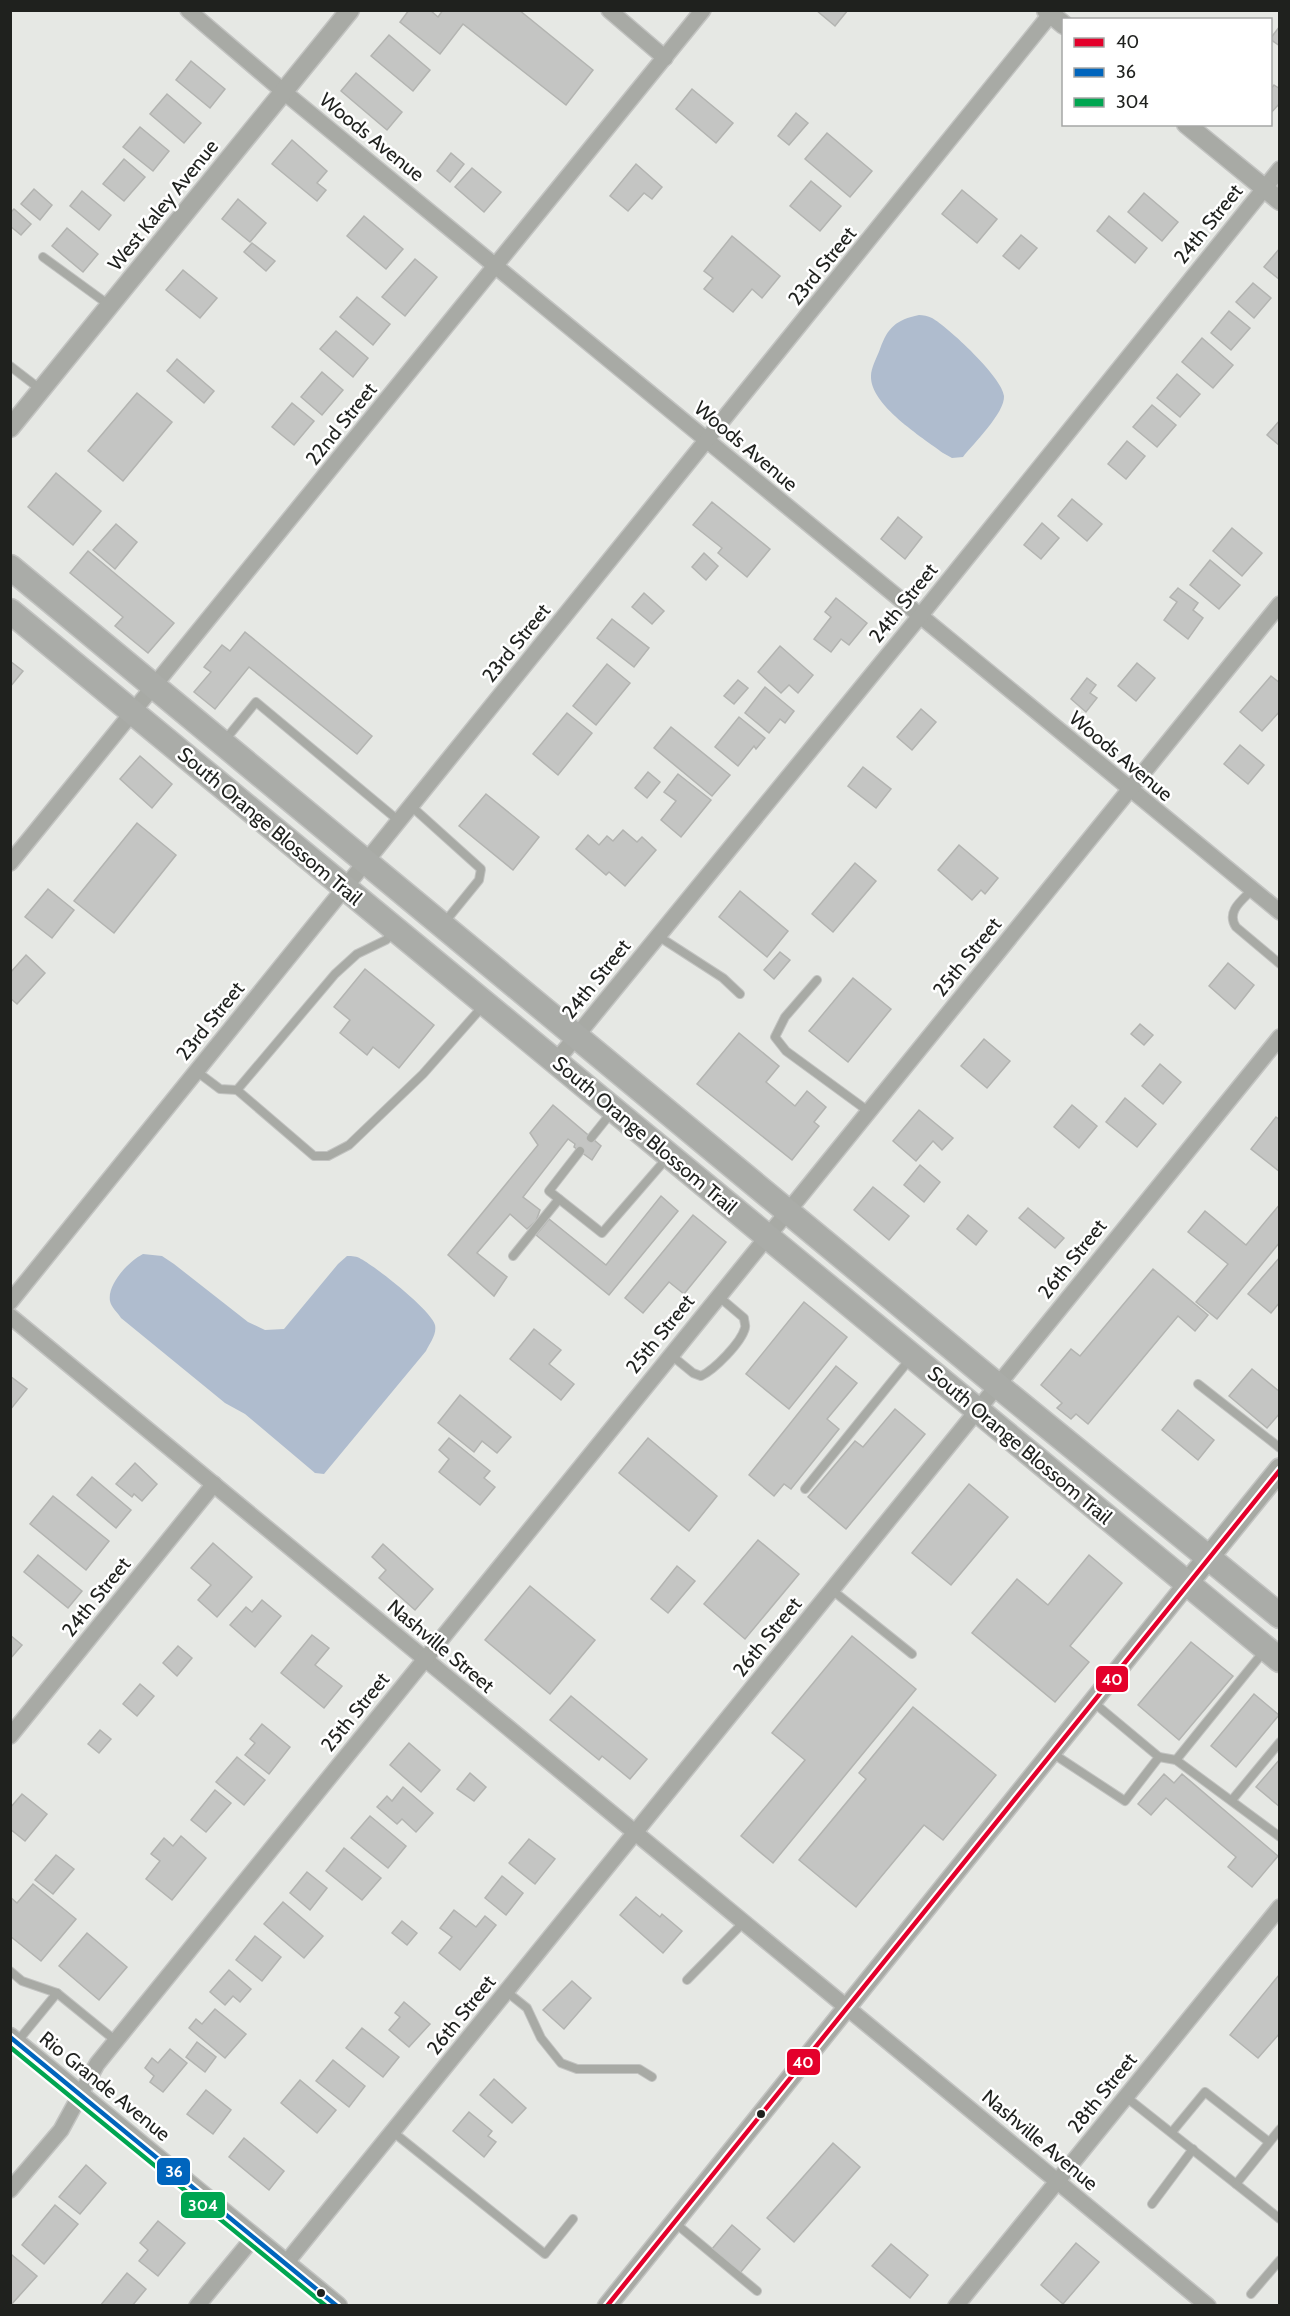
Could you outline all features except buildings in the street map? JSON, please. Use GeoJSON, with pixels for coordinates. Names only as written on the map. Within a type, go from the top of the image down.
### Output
{"type":"FeatureCollection","features":[{"type":"Feature","properties":{"kind":"main road","name":"South Orange Blossom Trail"},"geometry":{"type":"LineString","coordinates":[[10,567],[997,1385],[1280,1616]]}},
{"type":"Feature","properties":{"kind":"main road","name":"South Orange Blossom Trail"},"geometry":{"type":"LineString","coordinates":[[10,611],[1273,1654]]}},
{"type":"Feature","properties":{"kind":"main road"},"geometry":{"type":"LineString","coordinates":[[1187,1584],[1279,1470]]}},
{"type":"Feature","properties":{"kind":"street","name":"Woods Avenue"},"geometry":{"type":"LineString","coordinates":[[188,10],[284,92],[1129,790],[1280,912]]}},
{"type":"Feature","properties":{"kind":"street","name":"West Kaley Avenue"},"geometry":{"type":"LineString","coordinates":[[10,428],[350,10]]}},
{"type":"Feature","properties":{"kind":"street"},"geometry":{"type":"LineString","coordinates":[[609,10],[665,58]]}},
{"type":"Feature","properties":{"kind":"street","name":"22nd Street"},"geometry":{"type":"LineString","coordinates":[[10,863],[703,10]]}},
{"type":"Feature","properties":{"kind":"street","name":"23rd Street"},"geometry":{"type":"LineString","coordinates":[[10,1302],[344,887],[1053,15]]}},
{"type":"Feature","properties":{"kind":"street"},"geometry":{"type":"LineString","coordinates":[[1188,126],[1280,201]]}},
{"type":"Feature","properties":{"kind":"street","name":"24th Street"},"geometry":{"type":"LineString","coordinates":[[556,1061],[920,616],[1280,169]]}},
{"type":"Feature","properties":{"kind":"street","name":"25th Street"},"geometry":{"type":"LineString","coordinates":[[10,2190],[61,2130],[97,2064],[1280,604]]}},
{"type":"Feature","properties":{"kind":"street","name":"26th Street"},"geometry":{"type":"LineString","coordinates":[[286,2263],[1280,1037]]}},
{"type":"Feature","properties":{"kind":"street","name":"Nashville Street"},"geometry":{"type":"LineString","coordinates":[[10,1316],[846,2006]]}},
{"type":"Feature","properties":{"kind":"street","name":"24th Street"},"geometry":{"type":"LineString","coordinates":[[10,1736],[214,1484]]}},
{"type":"Feature","properties":{"kind":"street"},"geometry":{"type":"LineString","coordinates":[[607,2306],[1187,1584]]}},
{"type":"Feature","properties":{"kind":"street","name":"28th Street"},"geometry":{"type":"LineString","coordinates":[[956,2306],[1280,1907]]}},
{"type":"Feature","properties":{"kind":"street","name":"Nashville Avenue"},"geometry":{"type":"LineString","coordinates":[[846,2006],[1208,2306]]}},
{"type":"Feature","properties":{"kind":"street","name":"Rio Grande Avenue"},"geometry":{"type":"LineString","coordinates":[[14,2040],[338,2306]]}},
{"type":"Feature","properties":{"kind":"street"},"geometry":{"type":"LineString","coordinates":[[197,2306],[254,2237]]}},
{"type":"Feature","properties":{"kind":"lane"},"geometry":{"type":"LineString","coordinates":[[43,256],[110,306]]}},
{"type":"Feature","properties":{"kind":"lane"},"geometry":{"type":"LineString","coordinates":[[10,366],[41,390]]}},
{"type":"Feature","properties":{"kind":"lane"},"geometry":{"type":"LineString","coordinates":[[223,742],[256,702],[399,821]]}},
{"type":"Feature","properties":{"kind":"lane"},"geometry":{"type":"LineString","coordinates":[[411,806],[482,869],[479,880],[443,924]]}},
{"type":"Feature","properties":{"kind":"lane"},"geometry":{"type":"LineString","coordinates":[[1252,890],[1235,909],[1232,920],[1236,927],[1280,964]]}},
{"type":"Feature","properties":{"kind":"lane"},"geometry":{"type":"LineString","coordinates":[[237,1090],[335,974],[357,954],[386,940],[395,929]]}},
{"type":"Feature","properties":{"kind":"lane"},"geometry":{"type":"LineString","coordinates":[[658,936],[723,978],[740,994]]}},
{"type":"Feature","properties":{"kind":"lane"},"geometry":{"type":"LineString","coordinates":[[817,980],[785,1017],[775,1037],[786,1051],[868,1111]]}},
{"type":"Feature","properties":{"kind":"lane"},"geometry":{"type":"LineString","coordinates":[[196,1071],[220,1089],[237,1090],[314,1156],[328,1156],[349,1146],[423,1074],[485,1003]]}},
{"type":"Feature","properties":{"kind":"lane"},"geometry":{"type":"LineString","coordinates":[[591,1138],[614,1109]]}},
{"type":"Feature","properties":{"kind":"lane"},"geometry":{"type":"LineString","coordinates":[[580,1151],[549,1191],[602,1233],[669,1155]]}},
{"type":"Feature","properties":{"kind":"lane"},"geometry":{"type":"LineString","coordinates":[[513,1256],[559,1199]]}},
{"type":"Feature","properties":{"kind":"lane"},"geometry":{"type":"LineString","coordinates":[[670,1355],[693,1373],[702,1376],[713,1371],[745,1329],[741,1313],[718,1296]]}},
{"type":"Feature","properties":{"kind":"lane"},"geometry":{"type":"LineString","coordinates":[[805,1489],[912,1356]]}},
{"type":"Feature","properties":{"kind":"lane"},"geometry":{"type":"LineString","coordinates":[[1198,1384],[1280,1448]]}},
{"type":"Feature","properties":{"kind":"lane"},"geometry":{"type":"LineString","coordinates":[[832,1590],[912,1654]]}},
{"type":"Feature","properties":{"kind":"lane"},"geometry":{"type":"LineString","coordinates":[[1176,1760],[1273,1654]]}},
{"type":"Feature","properties":{"kind":"lane"},"geometry":{"type":"LineString","coordinates":[[1092,1701],[1159,1757],[1176,1760],[1280,1837]]}},
{"type":"Feature","properties":{"kind":"lane"},"geometry":{"type":"LineString","coordinates":[[1232,1800],[1280,1742]]}},
{"type":"Feature","properties":{"kind":"lane"},"geometry":{"type":"LineString","coordinates":[[1051,1752],[1125,1801],[1159,1757]]}},
{"type":"Feature","properties":{"kind":"lane"},"geometry":{"type":"LineString","coordinates":[[687,1980],[744,1922]]}},
{"type":"Feature","properties":{"kind":"lane"},"geometry":{"type":"LineString","coordinates":[[10,1971],[22,1981],[57,1993],[116,2041]]}},
{"type":"Feature","properties":{"kind":"lane"},"geometry":{"type":"LineString","coordinates":[[507,1992],[527,2008],[541,2038],[561,2063],[577,2069],[639,2069],[652,2077]]}},
{"type":"Feature","properties":{"kind":"lane"},"geometry":{"type":"LineString","coordinates":[[14,2040],[57,1993]]}},
{"type":"Feature","properties":{"kind":"lane"},"geometry":{"type":"LineString","coordinates":[[1172,2132],[1205,2092],[1269,2142]]}},
{"type":"Feature","properties":{"kind":"lane"},"geometry":{"type":"LineString","coordinates":[[1126,2097],[1280,2219]]}},
{"type":"Feature","properties":{"kind":"lane"},"geometry":{"type":"LineString","coordinates":[[1236,2184],[1280,2128]]}},
{"type":"Feature","properties":{"kind":"lane"},"geometry":{"type":"LineString","coordinates":[[393,2132],[545,2253],[573,2219]]}},
{"type":"Feature","properties":{"kind":"lane"},"geometry":{"type":"LineString","coordinates":[[1152,2204],[1193,2150]]}},
{"type":"Feature","properties":{"kind":"lane"},"geometry":{"type":"LineString","coordinates":[[674,2222],[757,2291]]}},
{"type":"Feature","properties":{"kind":"lane"},"geometry":{"type":"LineString","coordinates":[[1251,2294],[1280,2260]]}},
{"type":"Feature","properties":{"kind":"water"},"geometry":{"type":"Polygon","coordinates":[[[919,315],[932,318],[962,342],[995,377],[1004,396],[1003,403],[994,419],[963,457],[952,458],[911,429],[888,409],[873,387],[872,370],[886,335],[899,322],[919,315]]]}},
{"type":"Feature","properties":{"kind":"water"},"geometry":{"type":"Polygon","coordinates":[[[143,1254],[162,1256],[248,1322],[265,1330],[284,1329],[338,1264],[347,1256],[356,1257],[378,1270],[414,1300],[432,1318],[435,1332],[426,1351],[324,1474],[315,1473],[245,1414],[225,1403],[121,1318],[113,1308],[110,1294],[115,1281],[126,1267],[143,1254]]]}},
{"type":"Feature","properties":{"kind":"transit line","name":"40"},"geometry":{"type":"LineString","coordinates":[[607,2306],[1280,1470]]}},
{"type":"Feature","properties":{"kind":"transit line","name":"36"},"geometry":{"type":"LineString","coordinates":[[10,2037],[337,2306]]}},
{"type":"Feature","properties":{"kind":"transit line","name":"304"},"geometry":{"type":"LineString","coordinates":[[10,2047],[326,2306]]}}]}
